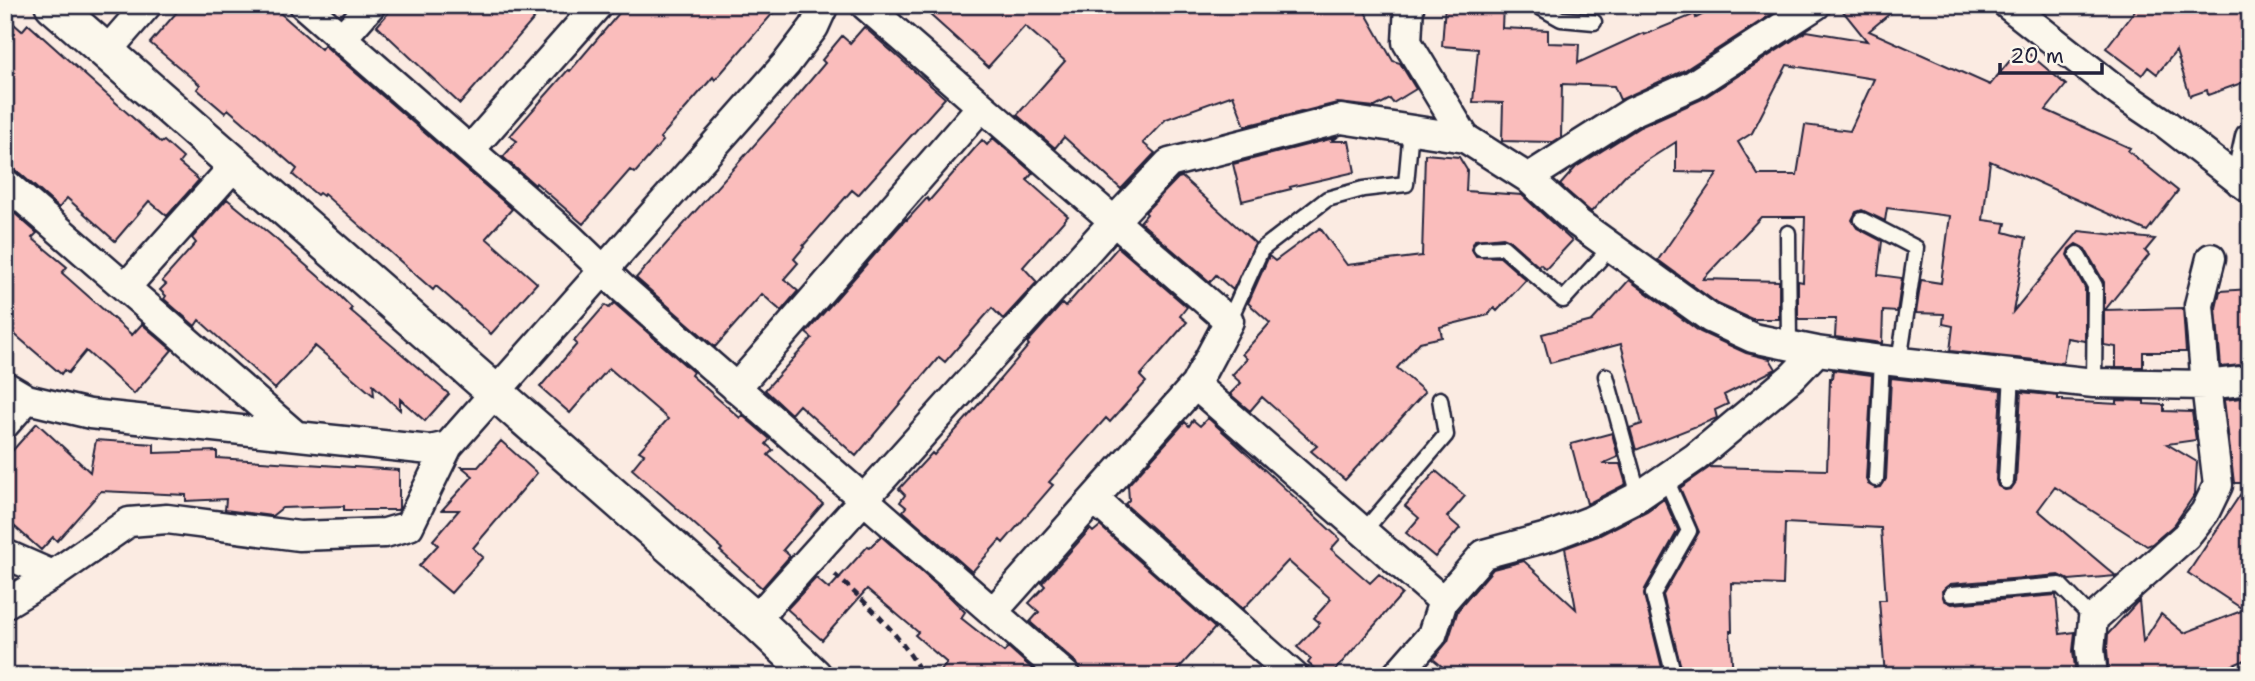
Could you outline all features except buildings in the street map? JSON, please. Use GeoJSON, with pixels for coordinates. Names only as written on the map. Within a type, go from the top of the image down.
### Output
{"type":"FeatureCollection","features":[{"type":"Feature","properties":{"kind":"street"},"geometry":{"type":"LineString","coordinates":[[53,5],[755,620],[802,673]]}},
{"type":"Feature","properties":{"kind":"street"},"geometry":{"type":"LineString","coordinates":[[106,52],[147,5]]}},
{"type":"Feature","properties":{"kind":"street"},"geometry":{"type":"LineString","coordinates":[[304,5],[568,236],[603,272],[1066,676]]}},
{"type":"Feature","properties":{"kind":"street"},"geometry":{"type":"LineString","coordinates":[[342,38],[371,5]]}},
{"type":"Feature","properties":{"kind":"street"},"geometry":{"type":"LineString","coordinates":[[470,150],[598,5]]}},
{"type":"Feature","properties":{"kind":"street"},"geometry":{"type":"LineString","coordinates":[[5,604],[53,575],[129,522],[167,519],[299,536],[385,533],[409,526],[448,446],[786,64],[814,27],[824,5]]}},
{"type":"Feature","properties":{"kind":"street"},"geometry":{"type":"LineString","coordinates":[[865,5],[1229,321],[1195,385],[993,612]]}},
{"type":"Feature","properties":{"kind":"street"},"geometry":{"type":"LineString","coordinates":[[1409,5],[1407,42],[1465,138]]}},
{"type":"Feature","properties":{"kind":"street"},"geometry":{"type":"LineString","coordinates":[[1528,178],[1632,112],[1693,85],[1816,5]]}},
{"type":"Feature","properties":{"kind":"street"},"geometry":{"type":"LineString","coordinates":[[2008,5],[2120,93],[2166,124],[2245,185]]}},
{"type":"Feature","properties":{"kind":"street"},"geometry":{"type":"LineString","coordinates":[[736,388],[981,107]]}},
{"type":"Feature","properties":{"kind":"street"},"geometry":{"type":"LineString","coordinates":[[755,620],[1169,163],[1341,119],[1465,138],[1528,178],[1578,223],[1710,318],[1753,338],[1817,351],[1891,361],[2094,383],[2206,385],[2250,380]]}},
{"type":"Feature","properties":{"kind":"street"},"geometry":{"type":"LineString","coordinates":[[2245,185],[2249,144]]}},
{"type":"Feature","properties":{"kind":"street"},"geometry":{"type":"LineString","coordinates":[[126,287],[235,165]]}},
{"type":"Feature","properties":{"kind":"street"},"geometry":{"type":"LineString","coordinates":[[5,183],[294,434]]}},
{"type":"Feature","properties":{"kind":"street"},"geometry":{"type":"LineString","coordinates":[[2093,676],[2090,649],[2093,620],[2186,536],[2205,512],[2218,485],[2199,305],[2211,258]]}},
{"type":"Feature","properties":{"kind":"street"},"geometry":{"type":"LineString","coordinates":[[1396,676],[1432,635],[1443,601],[1484,554],[1564,531],[1639,496],[1666,479],[1793,376],[1817,351]]}},
{"type":"Feature","properties":{"kind":"street"},"geometry":{"type":"LineString","coordinates":[[1195,385],[1443,601]]}},
{"type":"Feature","properties":{"kind":"street"},"geometry":{"type":"LineString","coordinates":[[5,424],[16,392],[90,414],[430,450],[448,446]]}},
{"type":"Feature","properties":{"kind":"street"},"geometry":{"type":"LineString","coordinates":[[1094,499],[1294,676]]}},
{"type":"Feature","properties":{"kind":"street"},"geometry":{"type":"LineString","coordinates":[[5,554],[53,575]]}},
{"type":"Feature","properties":{"kind":"lane"},"geometry":{"type":"LineString","coordinates":[[1536,5],[1561,19],[1594,22]]}},
{"type":"Feature","properties":{"kind":"lane"},"geometry":{"type":"LineString","coordinates":[[1229,321],[1261,250],[1327,199],[1363,189],[1406,184],[1411,130]]}},
{"type":"Feature","properties":{"kind":"lane"},"geometry":{"type":"LineString","coordinates":[[1861,220],[1916,248],[1891,361],[1876,479]]}},
{"type":"Feature","properties":{"kind":"lane"},"geometry":{"type":"LineString","coordinates":[[1788,233],[1788,345]]}},
{"type":"Feature","properties":{"kind":"lane"},"geometry":{"type":"LineString","coordinates":[[1481,248],[1503,247],[1563,300],[1611,247]]}},
{"type":"Feature","properties":{"kind":"lane"},"geometry":{"type":"LineString","coordinates":[[2077,254],[2095,286],[2094,383]]}},
{"type":"Feature","properties":{"kind":"lane"},"geometry":{"type":"LineString","coordinates":[[2006,481],[2012,374]]}},
{"type":"Feature","properties":{"kind":"lane"},"geometry":{"type":"LineString","coordinates":[[1606,376],[1639,496]]}},
{"type":"Feature","properties":{"kind":"lane"},"geometry":{"type":"LineString","coordinates":[[1363,532],[1446,435],[1440,399]]}},
{"type":"Feature","properties":{"kind":"lane"},"geometry":{"type":"LineString","coordinates":[[1666,479],[1689,531],[1653,594],[1674,676]]}},
{"type":"Feature","properties":{"kind":"lane"},"geometry":{"type":"LineString","coordinates":[[1951,594],[2060,585],[2093,620]]}},
{"type":"Feature","properties":{"kind":"path"},"geometry":{"type":"LineString","coordinates":[[813,555],[876,611],[913,657],[923,676]]}}]}
